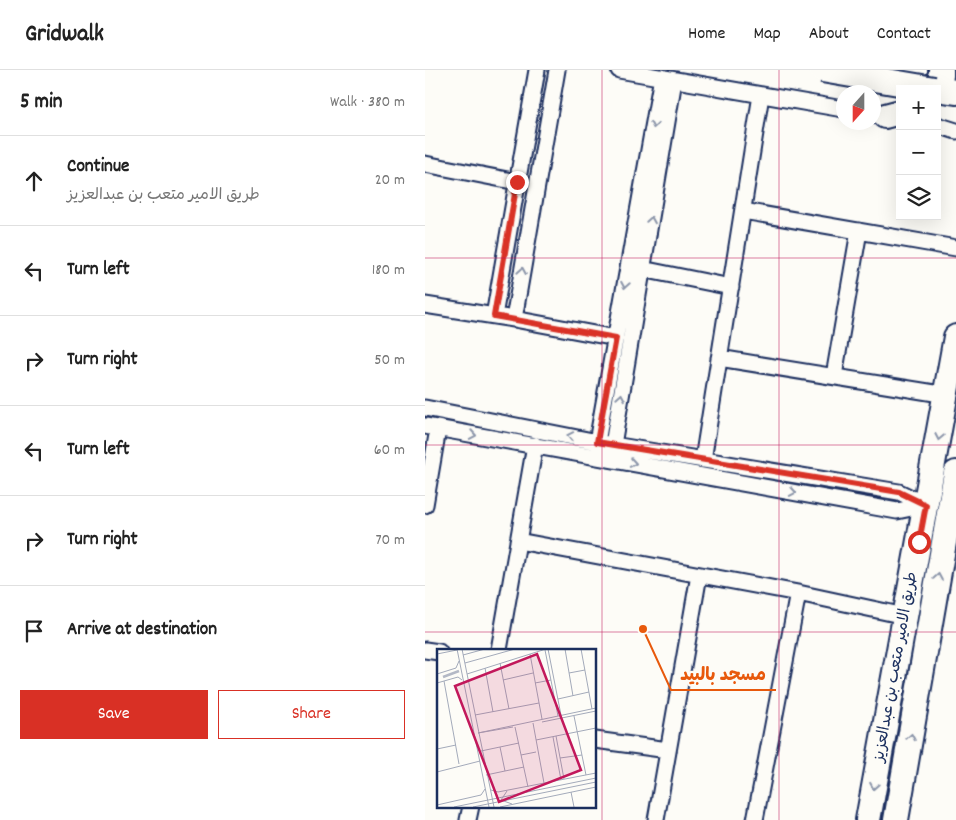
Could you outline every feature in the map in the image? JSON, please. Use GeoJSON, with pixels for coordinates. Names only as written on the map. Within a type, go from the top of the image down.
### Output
{"type":"FeatureCollection","features":[{"type":"Feature","properties":{"kind":"main road"},"geometry":{"type":"LineString","coordinates":[[822,70],[910,85]]}},
{"type":"Feature","properties":{"kind":"main road"},"geometry":{"type":"LineString","coordinates":[[936,85],[941,76],[941,70]]}},
{"type":"Feature","properties":{"kind":"main road"},"geometry":{"type":"LineString","coordinates":[[941,90],[956,92]]}},
{"type":"Feature","properties":{"kind":"main road","name":"طريق الامير متعب بن عبدالعزيز"},"geometry":{"type":"LineString","coordinates":[[868,820],[947,395],[956,337]]}},
{"type":"Feature","properties":{"kind":"main road","name":"طريق الامير متعب بن عبدالعزيز"},"geometry":{"type":"LineString","coordinates":[[897,818],[956,473]]}},
{"type":"Feature","properties":{"kind":"street"},"geometry":{"type":"LineString","coordinates":[[494,316],[537,70]]}},
{"type":"Feature","properties":{"kind":"street"},"geometry":{"type":"LineString","coordinates":[[514,319],[557,70]]}},
{"type":"Feature","properties":{"kind":"street"},"geometry":{"type":"LineString","coordinates":[[619,70],[836,108]]}},
{"type":"Feature","properties":{"kind":"street"},"geometry":{"type":"LineString","coordinates":[[613,445],[642,269],[668,78]]}},
{"type":"Feature","properties":{"kind":"street"},"geometry":{"type":"LineString","coordinates":[[597,442],[668,78]]}},
{"type":"Feature","properties":{"kind":"street"},"geometry":{"type":"LineString","coordinates":[[703,460],[761,95]]}},
{"type":"Feature","properties":{"kind":"street"},"geometry":{"type":"LineString","coordinates":[[941,125],[956,118]]}},
{"type":"Feature","properties":{"kind":"street"},"geometry":{"type":"LineString","coordinates":[[941,127],[956,132]]}},
{"type":"Feature","properties":{"kind":"street"},"geometry":{"type":"LineString","coordinates":[[425,164],[517,182]]}},
{"type":"Feature","properties":{"kind":"street"},"geometry":{"type":"LineString","coordinates":[[743,211],[956,248]]}},
{"type":"Feature","properties":{"kind":"street"},"geometry":{"type":"LineString","coordinates":[[834,376],[859,231]]}},
{"type":"Feature","properties":{"kind":"street"},"geometry":{"type":"LineString","coordinates":[[642,269],[731,287]]}},
{"type":"Feature","properties":{"kind":"street"},"geometry":{"type":"LineString","coordinates":[[425,305],[616,338]]}},
{"type":"Feature","properties":{"kind":"street"},"geometry":{"type":"LineString","coordinates":[[719,358],[947,395]]}},
{"type":"Feature","properties":{"kind":"street"},"geometry":{"type":"LineString","coordinates":[[425,408],[613,445],[899,492],[926,505]]}},
{"type":"Feature","properties":{"kind":"street"},"geometry":{"type":"LineString","coordinates":[[425,505],[432,428],[897,511],[926,505]]}},
{"type":"Feature","properties":{"kind":"street"},"geometry":{"type":"LineString","coordinates":[[499,649],[535,445]]}},
{"type":"Feature","properties":{"kind":"street"},"geometry":{"type":"LineString","coordinates":[[518,542],[798,593],[905,616]]}},
{"type":"Feature","properties":{"kind":"street"},"geometry":{"type":"LineString","coordinates":[[656,820],[699,575]]}},
{"type":"Feature","properties":{"kind":"street"},"geometry":{"type":"LineString","coordinates":[[755,820],[798,593]]}},
{"type":"Feature","properties":{"kind":"street"},"geometry":{"type":"LineString","coordinates":[[596,740],[668,750]]}},
{"type":"Feature","properties":{"kind":"place","name":"مسجد بالبيد"},"geometry":{"type":"Point","coordinates":[643,629]}},
{"type":"Feature","properties":{"kind":"route"},"geometry":{"type":"LineString","coordinates":[[517,182],[494,316],[616,338],[597,442],[899,492],[926,505],[919,542]]}}]}
